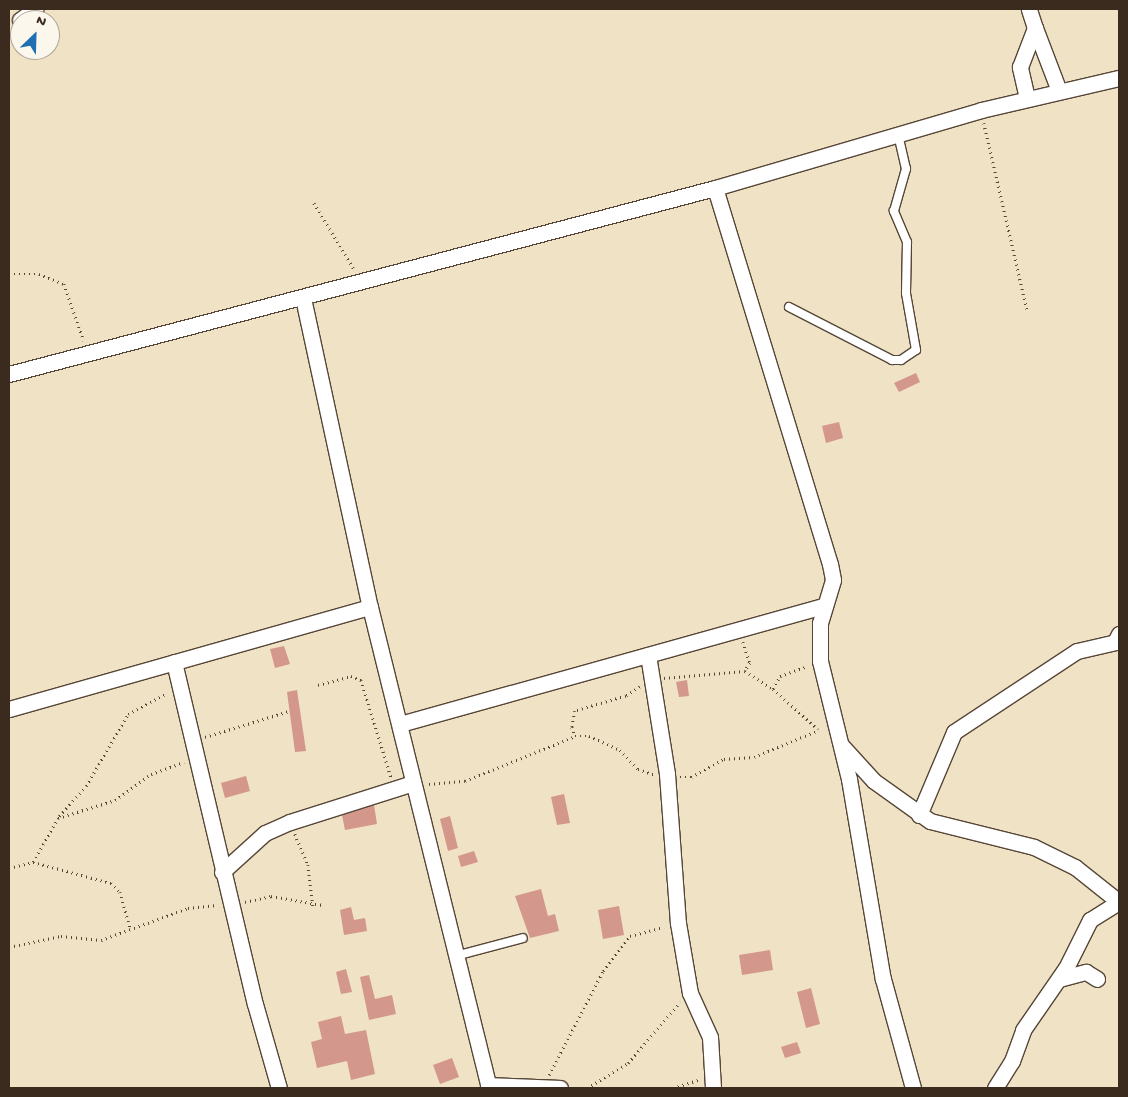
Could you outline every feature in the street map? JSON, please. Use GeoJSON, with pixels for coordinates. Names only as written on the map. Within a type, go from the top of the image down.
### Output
{"type":"FeatureCollection","features":[{"type":"Feature","properties":{"kind":"street"},"geometry":{"type":"LineString","coordinates":[[1029,9],[1059,91]]}},
{"type":"Feature","properties":{"kind":"street"},"geometry":{"type":"LineString","coordinates":[[1027,98],[1020,67],[1035,28]]}},
{"type":"Feature","properties":{"kind":"street"},"geometry":{"type":"LineString","coordinates":[[9,374],[715,188],[981,110],[1119,78]]}},
{"type":"Feature","properties":{"kind":"street"},"geometry":{"type":"LineString","coordinates":[[715,188],[830,564],[833,580],[825,605],[820,661],[840,744],[883,979],[913,1088]]}},
{"type":"Feature","properties":{"kind":"street"},"geometry":{"type":"LineString","coordinates":[[303,298],[370,607],[400,724],[454,956],[489,1087],[544,1085],[560,1088]]}},
{"type":"Feature","properties":{"kind":"street"},"geometry":{"type":"LineString","coordinates":[[400,724],[825,605]]}},
{"type":"Feature","properties":{"kind":"street"},"geometry":{"type":"LineString","coordinates":[[9,709],[370,607]]}},
{"type":"Feature","properties":{"kind":"street"},"geometry":{"type":"LineString","coordinates":[[919,815],[954,732],[1077,651],[1115,642],[1119,634]]}},
{"type":"Feature","properties":{"kind":"street"},"geometry":{"type":"LineString","coordinates":[[648,655],[667,774],[678,923],[690,993],[710,1037],[713,1082]]}},
{"type":"Feature","properties":{"kind":"street"},"geometry":{"type":"LineString","coordinates":[[174,662],[182,690],[194,758],[222,872],[279,1088]]}},
{"type":"Feature","properties":{"kind":"street"},"geometry":{"type":"LineString","coordinates":[[840,744],[874,781],[919,815],[960,832],[1010,838],[1034,847],[1075,867],[1119,902],[1090,920],[1059,979],[1023,1030],[995,1088]]}},
{"type":"Feature","properties":{"kind":"street"},"geometry":{"type":"LineString","coordinates":[[222,872],[265,833],[290,822],[413,783]]}},
{"type":"Feature","properties":{"kind":"street"},"geometry":{"type":"LineString","coordinates":[[1059,979],[1086,972],[1096,978]]}},
{"type":"Feature","properties":{"kind":"lane"},"geometry":{"type":"LineString","coordinates":[[789,307],[892,360],[901,360],[916,350],[906,293],[907,242],[894,211],[906,169],[898,134]]}},
{"type":"Feature","properties":{"kind":"lane"},"geometry":{"type":"LineString","coordinates":[[454,956],[523,938]]}},
{"type":"Feature","properties":{"kind":"path"},"geometry":{"type":"LineString","coordinates":[[981,110],[1027,309]]}},
{"type":"Feature","properties":{"kind":"path"},"geometry":{"type":"LineString","coordinates":[[314,203],[364,282]]}},
{"type":"Feature","properties":{"kind":"path"},"geometry":{"type":"LineString","coordinates":[[9,274],[39,274],[64,284],[88,354]]}},
{"type":"Feature","properties":{"kind":"path"},"geometry":{"type":"LineString","coordinates":[[738,629],[750,658],[745,671],[773,689],[819,730],[840,744]]}},
{"type":"Feature","properties":{"kind":"path"},"geometry":{"type":"LineString","coordinates":[[773,689],[780,676],[820,661]]}},
{"type":"Feature","properties":{"kind":"path"},"geometry":{"type":"LineString","coordinates":[[318,685],[351,676],[361,680],[395,789]]}},
{"type":"Feature","properties":{"kind":"path"},"geometry":{"type":"LineString","coordinates":[[33,862],[58,818],[86,786],[128,714],[161,695],[182,690]]}},
{"type":"Feature","properties":{"kind":"path"},"geometry":{"type":"LineString","coordinates":[[192,742],[249,720],[289,711]]}},
{"type":"Feature","properties":{"kind":"path"},"geometry":{"type":"LineString","coordinates":[[571,718],[575,736]]}},
{"type":"Feature","properties":{"kind":"path"},"geometry":{"type":"LineString","coordinates":[[413,783],[465,781],[575,736],[589,736],[620,750],[646,774],[691,777],[724,759],[754,757],[819,730]]}},
{"type":"Feature","properties":{"kind":"path"},"geometry":{"type":"LineString","coordinates":[[58,818],[115,800],[151,774],[194,758]]}},
{"type":"Feature","properties":{"kind":"path"},"geometry":{"type":"LineString","coordinates":[[290,822],[308,865],[313,906]]}},
{"type":"Feature","properties":{"kind":"path"},"geometry":{"type":"LineString","coordinates":[[9,868],[33,862],[111,883],[120,892],[130,928]]}},
{"type":"Feature","properties":{"kind":"path"},"geometry":{"type":"LineString","coordinates":[[9,947],[61,936],[101,940],[188,908],[231,905],[271,896],[313,906],[322,905]]}},
{"type":"Feature","properties":{"kind":"path"},"geometry":{"type":"LineString","coordinates":[[544,1085],[604,971],[630,936],[678,923]]}},
{"type":"Feature","properties":{"kind":"path"},"geometry":{"type":"LineString","coordinates":[[587,1088],[628,1063],[690,993]]}},
{"type":"Feature","properties":{"kind":"path"},"geometry":{"type":"LineString","coordinates":[[672,1088],[713,1082]]}},
{"type":"Feature","properties":{"kind":"building"},"geometry":{"type":"Polygon","coordinates":[[[916,373],[920,382],[899,392],[894,383],[916,373]]]}},
{"type":"Feature","properties":{"kind":"building"},"geometry":{"type":"Polygon","coordinates":[[[839,422],[843,438],[826,443],[822,426],[839,422]]]}},
{"type":"Feature","properties":{"kind":"building"},"geometry":{"type":"Polygon","coordinates":[[[284,646],[290,664],[275,668],[270,649],[284,646]]]}},
{"type":"Feature","properties":{"kind":"building"},"geometry":{"type":"Polygon","coordinates":[[[687,680],[689,696],[679,697],[676,682],[687,680]]]}},
{"type":"Feature","properties":{"kind":"building"},"geometry":{"type":"Polygon","coordinates":[[[297,690],[306,751],[295,752],[287,692],[297,690]]]}},
{"type":"Feature","properties":{"kind":"building"},"geometry":{"type":"Polygon","coordinates":[[[246,776],[250,791],[225,798],[221,783],[246,776]]]}},
{"type":"Feature","properties":{"kind":"building"},"geometry":{"type":"Polygon","coordinates":[[[564,794],[570,823],[557,825],[551,797],[564,794]]]}},
{"type":"Feature","properties":{"kind":"building"},"geometry":{"type":"Polygon","coordinates":[[[374,805],[377,824],[345,830],[342,815],[374,805]]]}},
{"type":"Feature","properties":{"kind":"building"},"geometry":{"type":"Polygon","coordinates":[[[450,816],[458,848],[448,851],[440,819],[450,816]]]}},
{"type":"Feature","properties":{"kind":"building"},"geometry":{"type":"Polygon","coordinates":[[[474,851],[478,862],[461,867],[458,856],[474,851]]]}},
{"type":"Feature","properties":{"kind":"building"},"geometry":{"type":"Polygon","coordinates":[[[541,889],[548,916],[555,914],[559,931],[530,938],[515,896],[541,889]]]}},
{"type":"Feature","properties":{"kind":"building"},"geometry":{"type":"Polygon","coordinates":[[[619,906],[624,935],[603,939],[598,910],[619,906]]]}},
{"type":"Feature","properties":{"kind":"building"},"geometry":{"type":"Polygon","coordinates":[[[351,907],[354,920],[365,918],[367,931],[344,935],[340,910],[351,907]]]}},
{"type":"Feature","properties":{"kind":"building"},"geometry":{"type":"Polygon","coordinates":[[[770,950],[773,970],[742,975],[739,955],[770,950]]]}},
{"type":"Feature","properties":{"kind":"building"},"geometry":{"type":"Polygon","coordinates":[[[346,969],[352,992],[341,994],[336,972],[346,969]]]}},
{"type":"Feature","properties":{"kind":"building"},"geometry":{"type":"Polygon","coordinates":[[[369,975],[375,999],[392,995],[396,1014],[369,1020],[360,977],[369,975]]]}},
{"type":"Feature","properties":{"kind":"building"},"geometry":{"type":"Polygon","coordinates":[[[811,988],[820,1024],[806,1028],[797,992],[811,988]]]}},
{"type":"Feature","properties":{"kind":"building"},"geometry":{"type":"Polygon","coordinates":[[[341,1016],[345,1034],[366,1030],[375,1074],[351,1080],[347,1061],[317,1068],[311,1042],[322,1039],[318,1022],[341,1016]]]}},
{"type":"Feature","properties":{"kind":"building"},"geometry":{"type":"Polygon","coordinates":[[[797,1042],[801,1053],[785,1058],[781,1047],[797,1042]]]}},
{"type":"Feature","properties":{"kind":"building"},"geometry":{"type":"Polygon","coordinates":[[[452,1058],[459,1077],[440,1084],[433,1065],[452,1058]]]}}]}
